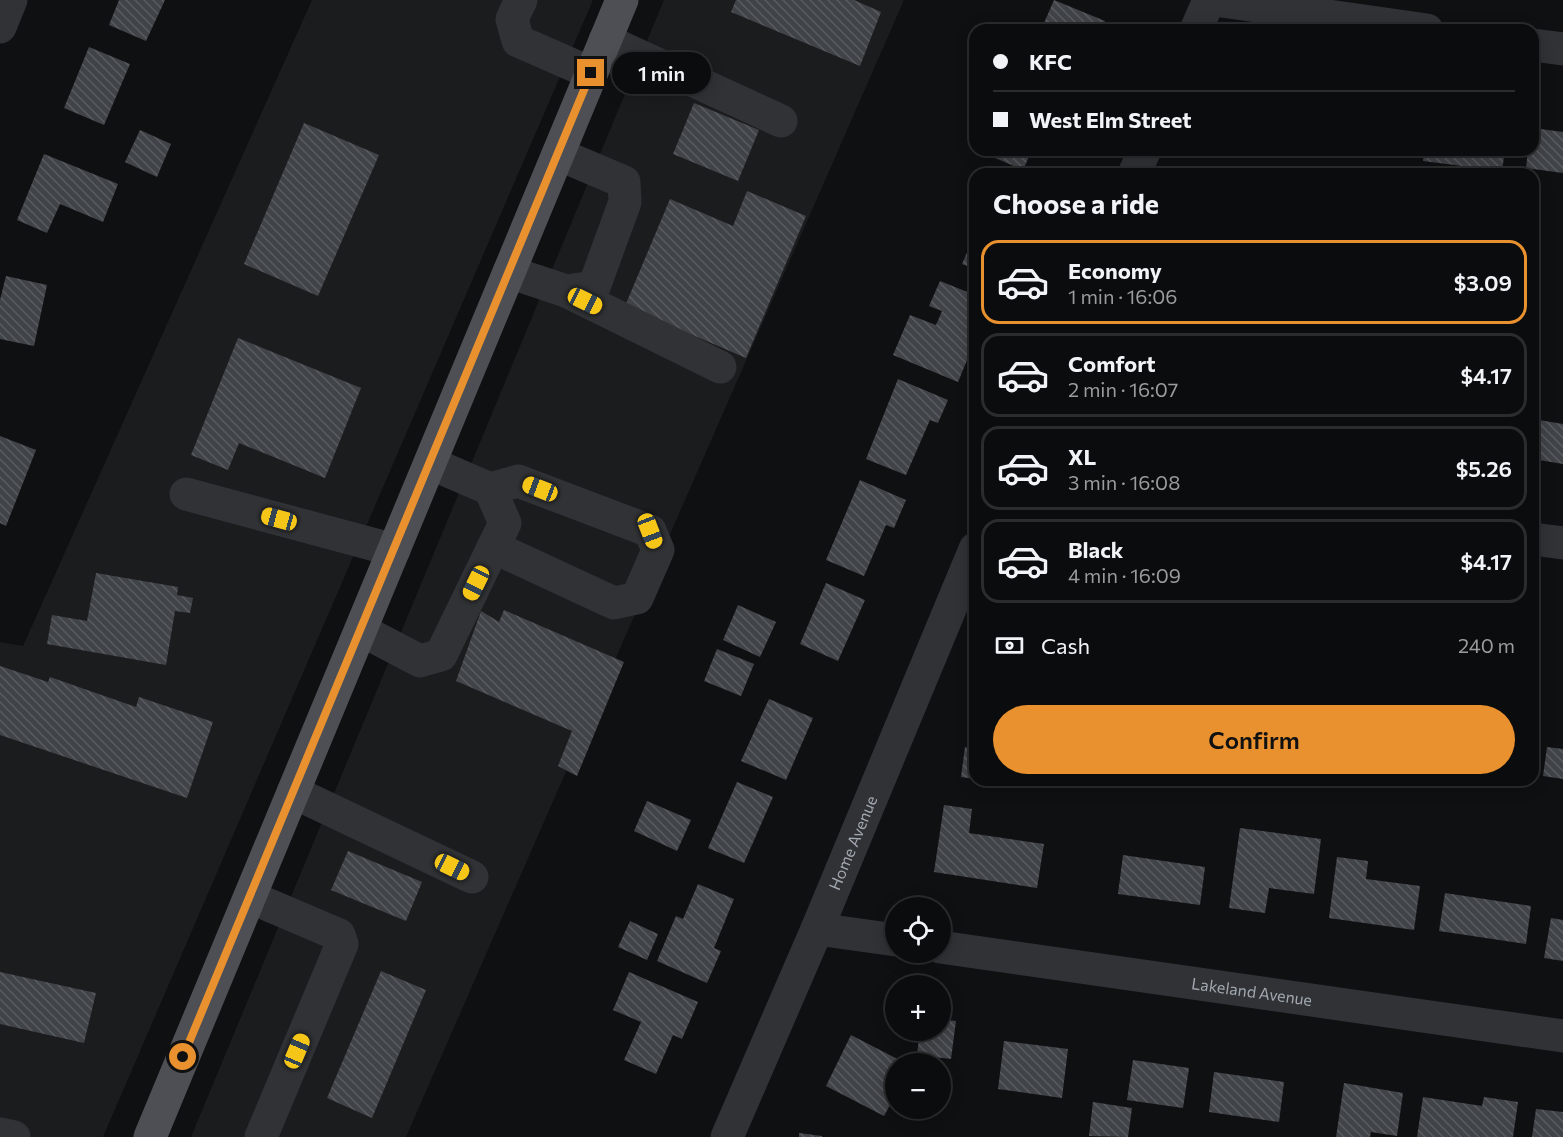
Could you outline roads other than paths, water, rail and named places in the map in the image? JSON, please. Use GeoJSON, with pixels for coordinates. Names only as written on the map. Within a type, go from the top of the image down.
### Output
{"type":"FeatureCollection","features":[{"type":"Feature","properties":{"kind":"main road"},"geometry":{"type":"LineString","coordinates":[[150,1137],[622,0]]}},
{"type":"Feature","properties":{"kind":"street"},"geometry":{"type":"LineString","coordinates":[[0,27],[11,0]]}},
{"type":"Feature","properties":{"kind":"street"},"geometry":{"type":"LineString","coordinates":[[521,0],[512,19],[518,41],[591,73]]}},
{"type":"Feature","properties":{"kind":"street"},"geometry":{"type":"LineString","coordinates":[[1199,24],[1209,0]]}},
{"type":"Feature","properties":{"kind":"street"},"geometry":{"type":"LineString","coordinates":[[1215,0],[1385,24]]}},
{"type":"Feature","properties":{"kind":"street"},"geometry":{"type":"LineString","coordinates":[[605,40],[781,121]]}},
{"type":"Feature","properties":{"kind":"street"},"geometry":{"type":"LineString","coordinates":[[1539,46],[1563,49]]}},
{"type":"Feature","properties":{"kind":"street"},"geometry":{"type":"LineString","coordinates":[[558,154],[624,182],[625,202],[594,287],[566,291]]}},
{"type":"Feature","properties":{"kind":"street"},"geometry":{"type":"LineString","coordinates":[[509,272],[566,291],[720,367]]}},
{"type":"Feature","properties":{"kind":"street"},"geometry":{"type":"LineString","coordinates":[[430,463],[490,489],[518,481],[650,531],[658,550],[637,598],[614,603],[493,547]]}},
{"type":"Feature","properties":{"kind":"street"},"geometry":{"type":"LineString","coordinates":[[361,630],[420,661],[441,655],[505,523],[490,489]]}},
{"type":"Feature","properties":{"kind":"street"},"geometry":{"type":"LineString","coordinates":[[186,494],[394,550]]}},
{"type":"Feature","properties":{"kind":"street"},"geometry":{"type":"LineString","coordinates":[[1539,540],[1563,543]]}},
{"type":"Feature","properties":{"kind":"street","name":"Home Avenue"},"geometry":{"type":"LineString","coordinates":[[727,1137],[817,929],[969,563]]}},
{"type":"Feature","properties":{"kind":"street"},"geometry":{"type":"LineString","coordinates":[[293,792],[472,877]]}},
{"type":"Feature","properties":{"kind":"street"},"geometry":{"type":"LineString","coordinates":[[250,897],[339,935],[342,944],[261,1137]]}},
{"type":"Feature","properties":{"kind":"street"},"geometry":{"type":"LineString","coordinates":[[817,929],[885,938]]}},
{"type":"Feature","properties":{"kind":"street","name":"Lakeland Avenue"},"geometry":{"type":"LineString","coordinates":[[951,949],[1563,1036]]}},
{"type":"Feature","properties":{"kind":"street"},"geometry":{"type":"LineString","coordinates":[[0,1134],[14,1137]]}}]}
